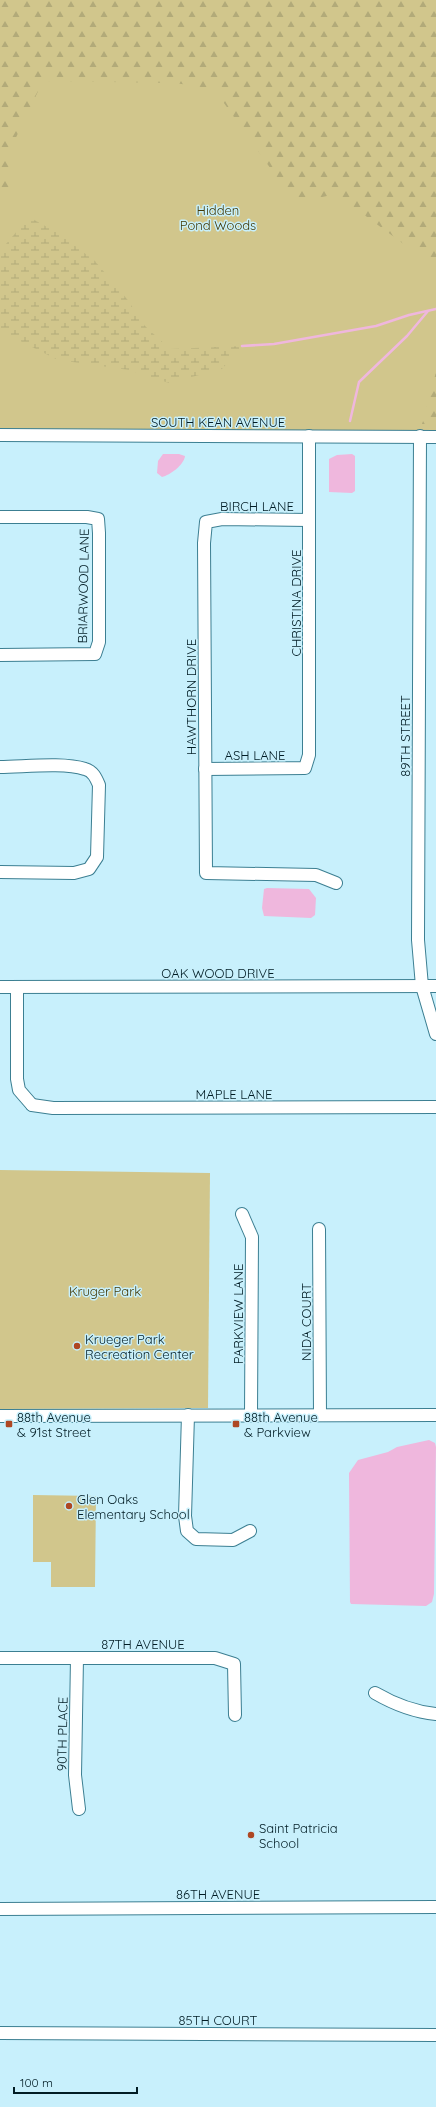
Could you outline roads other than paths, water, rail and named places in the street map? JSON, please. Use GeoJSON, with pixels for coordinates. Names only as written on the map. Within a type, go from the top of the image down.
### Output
{"type":"FeatureCollection","features":[{"type":"Feature","properties":{"kind":"street","name":"SOUTH KEAN AVENUE"},"geometry":{"type":"LineString","coordinates":[[0,435],[436,436]]}},
{"type":"Feature","properties":{"kind":"street","name":"CHRISTINA DRIVE"},"geometry":{"type":"LineString","coordinates":[[304,768],[309,755],[310,745],[309,436]]}},
{"type":"Feature","properties":{"kind":"street","name":"89TH STREET"},"geometry":{"type":"LineString","coordinates":[[420,436],[418,929],[422,986],[436,1034]]}},
{"type":"Feature","properties":{"kind":"street","name":"BRIARWOOD LANE"},"geometry":{"type":"LineString","coordinates":[[0,517],[87,517],[98,519],[98,642],[95,654],[0,655]]}},
{"type":"Feature","properties":{"kind":"street","name":"BIRCH LANE"},"geometry":{"type":"LineString","coordinates":[[206,522],[222,519],[309,520]]}},
{"type":"Feature","properties":{"kind":"street","name":"HAWTHORN DRIVE"},"geometry":{"type":"LineString","coordinates":[[206,522],[206,873],[316,875],[336,883]]}},
{"type":"Feature","properties":{"kind":"street"},"geometry":{"type":"LineString","coordinates":[[0,767],[64,766],[86,769],[94,775],[99,785],[97,857],[95,862],[88,869],[74,873],[0,872]]}},
{"type":"Feature","properties":{"kind":"street","name":"ASH LANE"},"geometry":{"type":"LineString","coordinates":[[205,769],[304,768]]}},
{"type":"Feature","properties":{"kind":"street","name":"OAK WOOD DRIVE"},"geometry":{"type":"LineString","coordinates":[[0,987],[436,986]]}},
{"type":"Feature","properties":{"kind":"street","name":"MAPLE LANE"},"geometry":{"type":"LineString","coordinates":[[17,987],[17,1079],[19,1090],[29,1109],[436,1107]]}},
{"type":"Feature","properties":{"kind":"street","name":"PARKVIEW LANE"},"geometry":{"type":"LineString","coordinates":[[242,1214],[252,1237],[251,1415]]}},
{"type":"Feature","properties":{"kind":"street","name":"NIDA COURT"},"geometry":{"type":"LineString","coordinates":[[319,1229],[320,1415]]}},
{"type":"Feature","properties":{"kind":"street"},"geometry":{"type":"LineString","coordinates":[[188,1415],[185,1516],[187,1532],[191,1536],[202,1540],[233,1540],[250,1531]]}},
{"type":"Feature","properties":{"kind":"street"},"geometry":{"type":"LineString","coordinates":[[0,1416],[436,1415]]}},
{"type":"Feature","properties":{"kind":"street","name":"87TH AVENUE"},"geometry":{"type":"LineString","coordinates":[[0,1658],[215,1658],[234,1664],[234,1715]]}},
{"type":"Feature","properties":{"kind":"street","name":"90TH PLACE"},"geometry":{"type":"LineString","coordinates":[[77,1658],[75,1775],[79,1809]]}},
{"type":"Feature","properties":{"kind":"street"},"geometry":{"type":"LineString","coordinates":[[375,1693],[390,1702],[436,1714]]}},
{"type":"Feature","properties":{"kind":"street","name":"86TH AVENUE"},"geometry":{"type":"LineString","coordinates":[[0,1908],[436,1907]]}},
{"type":"Feature","properties":{"kind":"street","name":"85TH COURT"},"geometry":{"type":"LineString","coordinates":[[0,2033],[436,2034]]}},
{"type":"Feature","properties":{"kind":"waterway"},"geometry":{"type":"LineString","coordinates":[[242,346],[274,344],[376,326],[409,315],[436,309]]}},
{"type":"Feature","properties":{"kind":"waterway"},"geometry":{"type":"LineString","coordinates":[[350,421],[359,382],[407,336],[428,311]]}},
{"type":"Feature","properties":{"kind":"place","name":"Krueger Park Recreation Center"},"geometry":{"type":"Point","coordinates":[77,1346]}},
{"type":"Feature","properties":{"kind":"place","name":"88th Avenue & 91st Street"},"geometry":{"type":"Point","coordinates":[9,1424]}},
{"type":"Feature","properties":{"kind":"place","name":"88th Avenue & Parkview"},"geometry":{"type":"Point","coordinates":[236,1424]}},
{"type":"Feature","properties":{"kind":"place","name":"Glen Oaks Elementary School"},"geometry":{"type":"Point","coordinates":[69,1506]}},
{"type":"Feature","properties":{"kind":"place","name":"Saint Patricia School"},"geometry":{"type":"Point","coordinates":[251,1835]}},
{"type":"Feature","properties":{"kind":"park label","name":"Hidden Pond Woods"},"geometry":{"type":"Point","coordinates":[218,218]}},
{"type":"Feature","properties":{"kind":"park label","name":"Kruger Park"},"geometry":{"type":"Point","coordinates":[105,1291]}}]}
